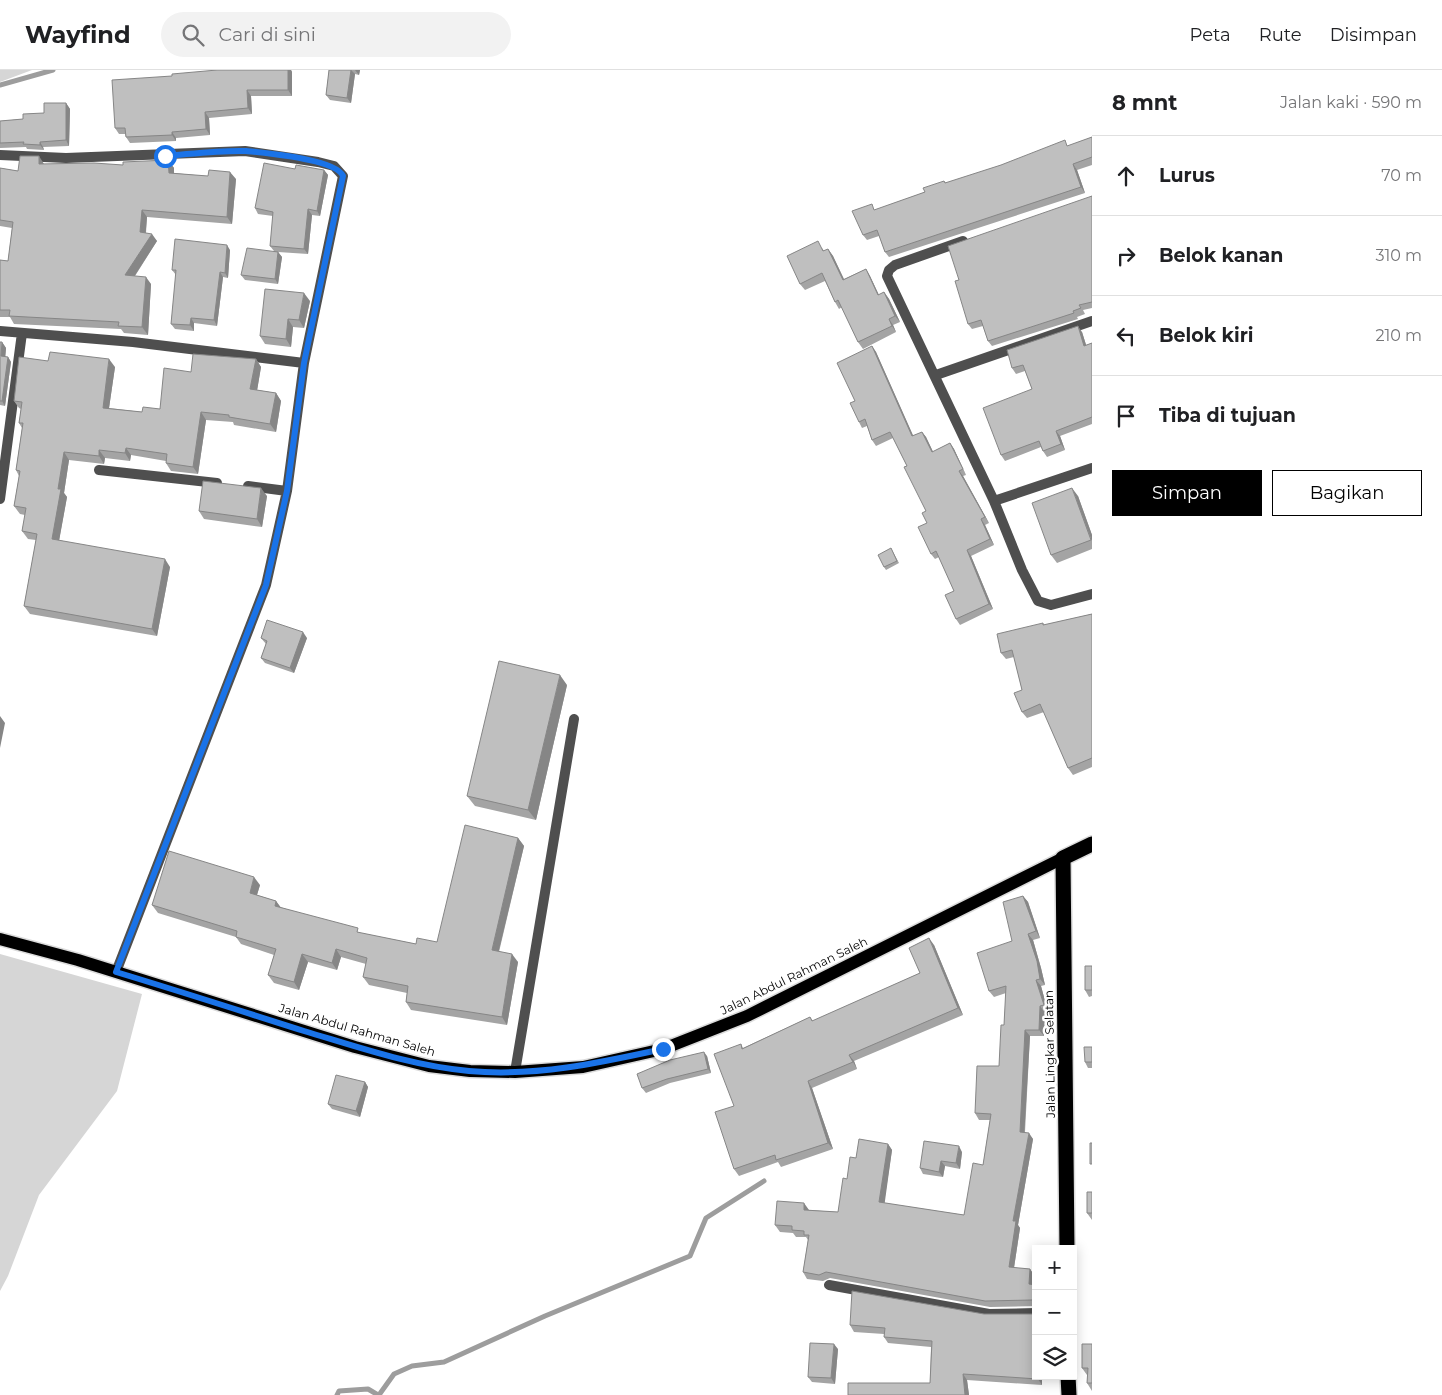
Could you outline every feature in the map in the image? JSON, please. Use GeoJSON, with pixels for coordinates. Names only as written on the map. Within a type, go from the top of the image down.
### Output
{"type":"FeatureCollection","features":[{"type":"Feature","properties":{"kind":"highway"},"geometry":{"type":"LineString","coordinates":[[1063,858],[1092,844]]}},
{"type":"Feature","properties":{"kind":"highway","name":"Jalan Lingkar Selatan"},"geometry":{"type":"LineString","coordinates":[[1063,858],[1067,1245]]}},
{"type":"Feature","properties":{"kind":"highway"},"geometry":{"type":"LineString","coordinates":[[1068,1380],[1069,1395]]}},
{"type":"Feature","properties":{"kind":"main road","name":"Jalan Abdul Rahman Saleh"},"geometry":{"type":"LineString","coordinates":[[0,939],[116,972],[355,1047],[429,1066],[470,1071],[515,1072],[583,1066],[663,1049],[738,1020],[1063,858]]}},
{"type":"Feature","properties":{"kind":"street"},"geometry":{"type":"LineString","coordinates":[[0,155],[66,158],[245,151],[334,166],[343,176],[304,363],[287,491],[266,585],[116,972]]}},
{"type":"Feature","properties":{"kind":"street"},"geometry":{"type":"LineString","coordinates":[[970,239],[904,261],[889,270],[887,276],[936,375],[994,501],[1022,570],[1038,601],[1051,604],[1092,594]]}},
{"type":"Feature","properties":{"kind":"street"},"geometry":{"type":"LineString","coordinates":[[936,375],[1092,321]]}},
{"type":"Feature","properties":{"kind":"street"},"geometry":{"type":"LineString","coordinates":[[0,331],[133,342],[304,363]]}},
{"type":"Feature","properties":{"kind":"street"},"geometry":{"type":"LineString","coordinates":[[0,500],[22,333]]}},
{"type":"Feature","properties":{"kind":"street"},"geometry":{"type":"LineString","coordinates":[[994,501],[1092,468]]}},
{"type":"Feature","properties":{"kind":"street"},"geometry":{"type":"LineString","coordinates":[[99,470],[287,491]]}},
{"type":"Feature","properties":{"kind":"street"},"geometry":{"type":"LineString","coordinates":[[515,1072],[574,719]]}},
{"type":"Feature","properties":{"kind":"street"},"geometry":{"type":"LineString","coordinates":[[829,1285],[988,1314],[1032,1313]]}},
{"type":"Feature","properties":{"kind":"shaded area"},"geometry":{"type":"Polygon","coordinates":[[[0,70],[32,70],[0,82],[0,70]]]}},
{"type":"Feature","properties":{"kind":"shaded area"},"geometry":{"type":"Polygon","coordinates":[[[0,954],[142,994],[117,1091],[39,1195],[8,1276],[0,1291],[0,954]]]}},
{"type":"Feature","properties":{"kind":"building"},"geometry":{"type":"Polygon","coordinates":[[[217,70],[288,70],[288,90],[247,90],[248,108],[205,112],[206,129],[172,132],[172,135],[126,137],[125,128],[115,128],[112,80],[172,76],[172,74],[217,70]]]}},
{"type":"Feature","properties":{"kind":"building"},"geometry":{"type":"Polygon","coordinates":[[[329,70],[351,70],[347,98],[326,95],[329,70]]]}},
{"type":"Feature","properties":{"kind":"building"},"geometry":{"type":"Polygon","coordinates":[[[44,103],[66,103],[66,140],[40,142],[40,145],[23,144],[24,142],[0,143],[0,121],[23,119],[23,114],[44,113],[44,103]]]}},
{"type":"Feature","properties":{"kind":"building"},"geometry":{"type":"Polygon","coordinates":[[[1092,137],[1092,157],[1073,164],[1081,187],[885,252],[877,230],[863,235],[852,211],[872,204],[874,210],[925,192],[923,188],[1001,165],[1065,140],[1067,146],[1092,137]]]}},
{"type":"Feature","properties":{"kind":"building"},"geometry":{"type":"Polygon","coordinates":[[[20,156],[39,156],[39,164],[94,163],[123,165],[123,162],[168,160],[169,173],[208,176],[209,170],[230,172],[227,217],[142,210],[140,232],[152,234],[125,275],[146,277],[142,327],[118,326],[119,322],[9,316],[10,310],[0,310],[0,260],[8,261],[13,222],[0,220],[0,168],[18,171],[20,156]]]}},
{"type":"Feature","properties":{"kind":"building"},"geometry":{"type":"Polygon","coordinates":[[[264,163],[295,169],[296,165],[324,170],[317,211],[308,209],[304,249],[270,246],[273,212],[255,208],[264,163]]]}},
{"type":"Feature","properties":{"kind":"building"},"geometry":{"type":"Polygon","coordinates":[[[1092,196],[1092,302],[1079,305],[1081,308],[1073,311],[1074,313],[988,341],[981,320],[968,324],[955,281],[959,280],[948,246],[1092,196]]]}},
{"type":"Feature","properties":{"kind":"building"},"geometry":{"type":"Polygon","coordinates":[[[175,239],[227,245],[225,273],[220,272],[214,320],[191,318],[190,325],[171,324],[176,270],[172,270],[175,239]]]}},
{"type":"Feature","properties":{"kind":"building"},"geometry":{"type":"Polygon","coordinates":[[[818,241],[823,251],[828,249],[843,280],[866,269],[878,295],[884,292],[895,316],[889,319],[892,326],[858,342],[838,300],[835,302],[822,273],[800,284],[787,256],[818,241]]]}},
{"type":"Feature","properties":{"kind":"building"},"geometry":{"type":"Polygon","coordinates":[[[247,248],[278,252],[275,279],[241,275],[247,248]]]}},
{"type":"Feature","properties":{"kind":"building"},"geometry":{"type":"Polygon","coordinates":[[[265,289],[304,293],[299,320],[288,319],[286,339],[260,336],[265,289]]]}},
{"type":"Feature","properties":{"kind":"building"},"geometry":{"type":"Polygon","coordinates":[[[1078,326],[1084,346],[1092,343],[1092,417],[1056,431],[1061,444],[1043,451],[1039,441],[1001,455],[983,408],[1032,389],[1023,365],[1012,368],[1007,350],[1078,326]]]}},
{"type":"Feature","properties":{"kind":"building"},"geometry":{"type":"Polygon","coordinates":[[[0,342],[2,342],[1,356],[8,357],[2,401],[0,401],[0,342]]]}},
{"type":"Feature","properties":{"kind":"building"},"geometry":{"type":"Polygon","coordinates":[[[872,346],[912,436],[922,432],[932,452],[950,443],[963,469],[959,471],[985,517],[981,519],[990,539],[967,550],[989,604],[956,619],[945,595],[954,591],[936,551],[931,554],[918,527],[927,523],[922,513],[926,511],[904,467],[907,466],[890,432],[872,440],[865,419],[859,422],[850,403],[855,401],[837,363],[872,346]]]}},
{"type":"Feature","properties":{"kind":"building"},"geometry":{"type":"Polygon","coordinates":[[[50,352],[109,359],[103,408],[142,412],[143,407],[160,409],[164,368],[191,372],[193,354],[256,359],[250,389],[276,393],[270,424],[229,417],[229,415],[201,412],[193,467],[166,463],[167,454],[126,448],[125,453],[99,450],[99,456],[64,452],[58,489],[61,489],[52,539],[165,559],[152,629],[24,606],[37,534],[22,531],[26,508],[14,506],[20,471],[16,470],[23,423],[19,423],[22,402],[14,401],[19,357],[48,361],[50,352]]]}},
{"type":"Feature","properties":{"kind":"building"},"geometry":{"type":"Polygon","coordinates":[[[203,481],[261,488],[257,519],[199,511],[203,481]]]}},
{"type":"Feature","properties":{"kind":"building"},"geometry":{"type":"Polygon","coordinates":[[[1072,488],[1091,540],[1051,555],[1032,503],[1072,488]]]}},
{"type":"Feature","properties":{"kind":"building"},"geometry":{"type":"Polygon","coordinates":[[[891,548],[897,561],[884,567],[878,555],[891,548]]]}},
{"type":"Feature","properties":{"kind":"building"},"geometry":{"type":"Polygon","coordinates":[[[1092,614],[1092,758],[1068,768],[1040,704],[1022,712],[1014,693],[1022,690],[1012,650],[1001,653],[997,634],[1092,614]]]}},
{"type":"Feature","properties":{"kind":"building"},"geometry":{"type":"Polygon","coordinates":[[[267,620],[303,632],[290,668],[261,658],[267,641],[261,638],[267,620]]]}},
{"type":"Feature","properties":{"kind":"building"},"geometry":{"type":"Polygon","coordinates":[[[499,661],[560,675],[528,810],[467,796],[499,661]]]}},
{"type":"Feature","properties":{"kind":"building"},"geometry":{"type":"Polygon","coordinates":[[[465,825],[518,838],[492,950],[512,954],[502,1017],[406,1002],[408,986],[363,977],[367,958],[336,949],[332,963],[302,954],[294,982],[268,975],[276,949],[236,937],[237,931],[152,905],[169,851],[254,877],[250,893],[276,901],[275,906],[358,928],[357,932],[416,944],[417,938],[437,942],[465,825]]]}},
{"type":"Feature","properties":{"kind":"building"},"geometry":{"type":"Polygon","coordinates":[[[1023,896],[1036,931],[1028,934],[1037,961],[1040,979],[1036,980],[1044,1005],[1040,1006],[1039,1030],[1025,1030],[1020,1132],[1029,1133],[1013,1221],[1016,1221],[1009,1267],[1030,1269],[1029,1284],[1032,1284],[1032,1300],[985,1301],[826,1272],[819,1275],[803,1272],[809,1235],[804,1235],[804,1231],[792,1230],[792,1226],[775,1225],[777,1201],[804,1203],[804,1210],[838,1212],[843,1178],[847,1179],[850,1157],[856,1158],[859,1139],[888,1144],[879,1202],[964,1215],[973,1163],[983,1165],[991,1114],[975,1113],[977,1066],[999,1066],[1001,1025],[1004,1025],[1006,986],[989,991],[977,953],[1012,941],[1003,902],[1023,896]]]}},
{"type":"Feature","properties":{"kind":"building"},"geometry":{"type":"Polygon","coordinates":[[[929,938],[958,1008],[849,1055],[853,1062],[808,1081],[828,1143],[776,1160],[775,1155],[734,1169],[715,1112],[734,1106],[714,1054],[741,1044],[742,1049],[810,1017],[812,1021],[920,973],[909,948],[929,938]]]}},
{"type":"Feature","properties":{"kind":"building"},"geometry":{"type":"Polygon","coordinates":[[[1085,966],[1092,966],[1092,990],[1085,990],[1085,966]]]}},
{"type":"Feature","properties":{"kind":"building"},"geometry":{"type":"Polygon","coordinates":[[[1084,1047],[1092,1047],[1092,1062],[1085,1062],[1084,1047]]]}},
{"type":"Feature","properties":{"kind":"building"},"geometry":{"type":"Polygon","coordinates":[[[704,1052],[708,1069],[667,1079],[642,1088],[637,1074],[670,1060],[704,1052]]]}},
{"type":"Feature","properties":{"kind":"building"},"geometry":{"type":"Polygon","coordinates":[[[336,1075],[365,1082],[356,1111],[328,1104],[336,1075]]]}},
{"type":"Feature","properties":{"kind":"building"},"geometry":{"type":"Polygon","coordinates":[[[924,1141],[959,1146],[956,1163],[941,1161],[939,1172],[920,1168],[924,1141]]]}},
{"type":"Feature","properties":{"kind":"building"},"geometry":{"type":"Polygon","coordinates":[[[1090,1143],[1092,1143],[1092,1164],[1090,1164],[1090,1143]]]}},
{"type":"Feature","properties":{"kind":"building"},"geometry":{"type":"Polygon","coordinates":[[[1087,1192],[1092,1192],[1092,1213],[1087,1213],[1087,1192]]]}},
{"type":"Feature","properties":{"kind":"building"},"geometry":{"type":"Polygon","coordinates":[[[852,1291],[984,1314],[1032,1314],[1032,1379],[963,1374],[965,1395],[848,1395],[848,1383],[930,1383],[932,1341],[884,1337],[885,1328],[850,1325],[852,1291]]]}},
{"type":"Feature","properties":{"kind":"building"},"geometry":{"type":"Polygon","coordinates":[[[810,1343],[834,1344],[831,1378],[808,1377],[810,1343]]]}},
{"type":"Feature","properties":{"kind":"building"},"geometry":{"type":"Polygon","coordinates":[[[1082,1344],[1092,1344],[1092,1383],[1087,1383],[1088,1368],[1082,1368],[1082,1344]]]}},
{"type":"Feature","properties":{"kind":"waterway"},"geometry":{"type":"LineString","coordinates":[[0,85],[53,70]]}},
{"type":"Feature","properties":{"kind":"waterway"},"geometry":{"type":"LineString","coordinates":[[379,1395],[394,1374],[412,1366],[444,1362],[545,1316],[690,1256],[706,1218],[764,1181]]}},
{"type":"Feature","properties":{"kind":"waterway"},"geometry":{"type":"LineString","coordinates":[[337,1395],[339,1391],[368,1389],[378,1395]]}},
{"type":"Feature","properties":{"kind":"route"},"geometry":{"type":"LineString","coordinates":[[165,156],[245,151],[334,166],[342,172],[343,176],[304,363],[287,491],[266,585],[116,972],[355,1047],[429,1066],[470,1071],[515,1072],[583,1066],[663,1049]]}}]}
